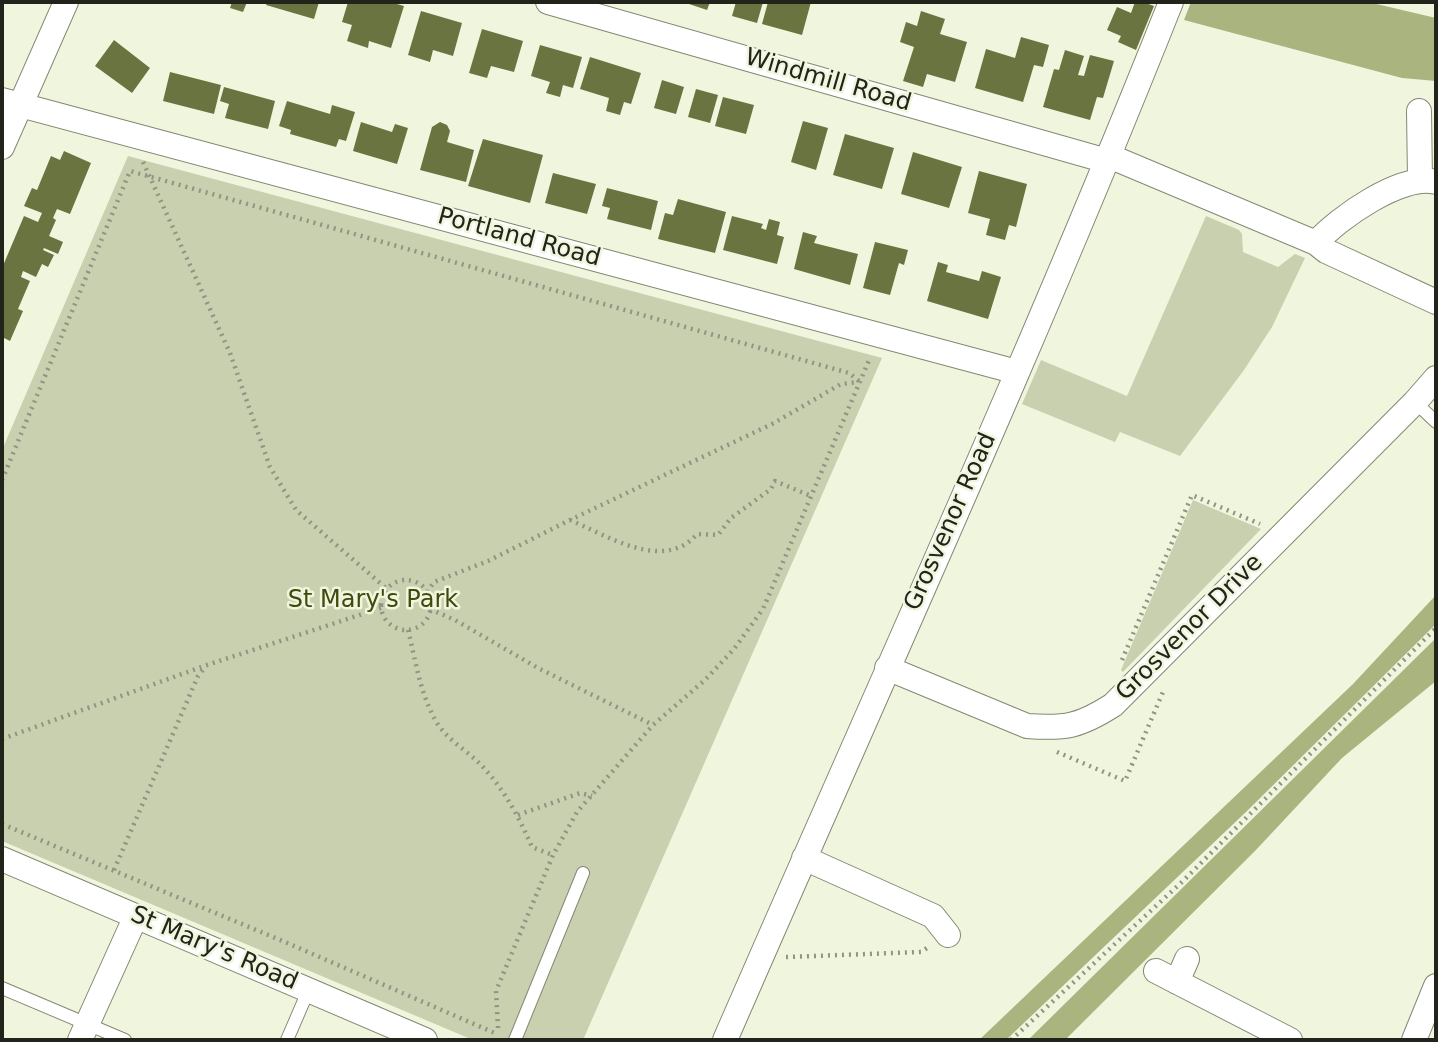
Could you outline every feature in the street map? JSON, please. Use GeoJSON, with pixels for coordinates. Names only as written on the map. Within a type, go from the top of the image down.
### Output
{"type":"FeatureCollection","features":[{"type":"Feature","properties":{"kind":"street"},"geometry":{"type":"LineString","coordinates":[[2,147],[11,103],[66,2]]}},
{"type":"Feature","properties":{"kind":"street","name":"Windmill Road"},"geometry":{"type":"LineString","coordinates":[[548,2],[1108,158],[1316,243],[1326,251],[1436,302]]}},
{"type":"Feature","properties":{"kind":"street","name":"Grosvenor Road"},"geometry":{"type":"LineString","coordinates":[[725,1040],[1017,372],[1171,2]]}},
{"type":"Feature","properties":{"kind":"street","name":"Portland Road"},"geometry":{"type":"LineString","coordinates":[[11,103],[1017,372]]}},
{"type":"Feature","properties":{"kind":"street"},"geometry":{"type":"LineString","coordinates":[[1316,243],[1332,225],[1350,212],[1407,183],[1428,181],[1419,111]]}},
{"type":"Feature","properties":{"kind":"street","name":"Grosvenor Drive"},"geometry":{"type":"LineString","coordinates":[[887,668],[1027,726],[1073,726],[1094,717],[1113,705],[1436,378]]}},
{"type":"Feature","properties":{"kind":"street"},"geometry":{"type":"LineString","coordinates":[[804,858],[933,916],[948,935]]}},
{"type":"Feature","properties":{"kind":"street","name":"St Mary's Road"},"geometry":{"type":"LineString","coordinates":[[2,859],[425,1040]]}},
{"type":"Feature","properties":{"kind":"street"},"geometry":{"type":"LineString","coordinates":[[84,1032],[136,916]]}},
{"type":"Feature","properties":{"kind":"street"},"geometry":{"type":"LineString","coordinates":[[1173,971],[1290,1040]]}},
{"type":"Feature","properties":{"kind":"street"},"geometry":{"type":"LineString","coordinates":[[1414,1040],[1436,986]]}},
{"type":"Feature","properties":{"kind":"lane"},"geometry":{"type":"LineString","coordinates":[[1415,402],[1436,422]]}},
{"type":"Feature","properties":{"kind":"lane"},"geometry":{"type":"LineString","coordinates":[[515,1040],[583,873]]}},
{"type":"Feature","properties":{"kind":"lane"},"geometry":{"type":"LineString","coordinates":[[2,988],[84,1032],[125,1040]]}},
{"type":"Feature","properties":{"kind":"lane"},"geometry":{"type":"LineString","coordinates":[[287,1040],[309,989]]}},
{"type":"Feature","properties":{"kind":"path"},"geometry":{"type":"LineString","coordinates":[[133,135],[148,176],[230,353],[270,467],[296,510],[387,589]]}},
{"type":"Feature","properties":{"kind":"path"},"geometry":{"type":"LineString","coordinates":[[2,480],[130,171],[849,373],[860,382]]}},
{"type":"Feature","properties":{"kind":"path"},"geometry":{"type":"LineString","coordinates":[[2,824],[499,1035],[496,991],[553,855],[577,812],[653,725],[705,680],[734,649],[757,617],[879,335]]}},
{"type":"Feature","properties":{"kind":"path"},"geometry":{"type":"LineString","coordinates":[[427,592],[434,582],[488,561],[774,423],[841,384],[860,382]]}},
{"type":"Feature","properties":{"kind":"path"},"geometry":{"type":"LineString","coordinates":[[570,520],[637,548],[653,551],[678,548],[691,541],[696,534],[706,532],[718,535],[731,518],[771,489],[775,481],[811,496]]}},
{"type":"Feature","properties":{"kind":"path"},"geometry":{"type":"LineString","coordinates":[[1124,694],[1116,673],[1192,495],[1284,534]]}},
{"type":"Feature","properties":{"kind":"path"},"geometry":{"type":"LineString","coordinates":[[408,580],[422,586],[427,592],[430,609],[423,623],[408,630],[393,627],[387,622],[381,608],[381,601],[387,589],[400,581],[408,580]]}},
{"type":"Feature","properties":{"kind":"path"},"geometry":{"type":"LineString","coordinates":[[2,739],[207,665],[381,608]]}},
{"type":"Feature","properties":{"kind":"path"},"geometry":{"type":"LineString","coordinates":[[430,609],[455,620],[538,668],[653,725]]}},
{"type":"Feature","properties":{"kind":"path"},"geometry":{"type":"LineString","coordinates":[[1011,1040],[1183,881],[1436,628]]}},
{"type":"Feature","properties":{"kind":"path"},"geometry":{"type":"LineString","coordinates":[[408,630],[424,698],[439,726],[458,747],[484,767],[517,815],[532,847],[553,855]]}},
{"type":"Feature","properties":{"kind":"path"},"geometry":{"type":"LineString","coordinates":[[114,870],[198,676],[207,665]]}},
{"type":"Feature","properties":{"kind":"path"},"geometry":{"type":"LineString","coordinates":[[1027,726],[1045,746],[1125,781],[1167,684],[1152,666]]}},
{"type":"Feature","properties":{"kind":"path"},"geometry":{"type":"LineString","coordinates":[[517,815],[580,793],[592,796]]}},
{"type":"Feature","properties":{"kind":"path"},"geometry":{"type":"LineString","coordinates":[[761,958],[921,952],[948,935]]}},
{"type":"Feature","properties":{"kind":"green space"},"geometry":{"type":"Polygon","coordinates":[[[1191,2],[1368,2],[1436,18],[1436,81],[1402,78],[1184,20],[1191,2]]]}},
{"type":"Feature","properties":{"kind":"green space","name":"St Mary's Park"},"geometry":{"type":"Polygon","coordinates":[[[128,156],[882,358],[583,1040],[473,1040],[2,841],[2,450],[128,156]]]}},
{"type":"Feature","properties":{"kind":"green space"},"geometry":{"type":"Polygon","coordinates":[[[1206,216],[1239,230],[1242,234],[1243,252],[1278,267],[1295,254],[1305,258],[1272,327],[1244,370],[1180,456],[1120,432],[1115,442],[1022,404],[1041,360],[1127,396],[1206,216]]]}},
{"type":"Feature","properties":{"kind":"green space"},"geometry":{"type":"Polygon","coordinates":[[[1193,500],[1261,529],[1123,672],[1121,670],[1193,500]]]}},
{"type":"Feature","properties":{"kind":"green space"},"geometry":{"type":"Polygon","coordinates":[[[1436,595],[1436,624],[1247,811],[1006,1040],[979,1040],[1353,684],[1436,595]]]}},
{"type":"Feature","properties":{"kind":"green space"},"geometry":{"type":"Polygon","coordinates":[[[1436,638],[1436,681],[1342,758],[1255,851],[1065,1040],[1028,1040],[1436,638]]]}},
{"type":"Feature","properties":{"kind":"building"},"geometry":{"type":"Polygon","coordinates":[[[232,2],[247,2],[243,12],[230,8],[232,2]]]}},
{"type":"Feature","properties":{"kind":"building"},"geometry":{"type":"Polygon","coordinates":[[[267,2],[319,2],[314,19],[266,5],[267,2]]]}},
{"type":"Feature","properties":{"kind":"building"},"geometry":{"type":"Polygon","coordinates":[[[348,2],[390,2],[404,6],[391,48],[369,41],[368,48],[347,41],[352,25],[342,22],[348,2]]]}},
{"type":"Feature","properties":{"kind":"building"},"geometry":{"type":"Polygon","coordinates":[[[683,2],[710,2],[707,10],[683,2]]]}},
{"type":"Feature","properties":{"kind":"building"},"geometry":{"type":"Polygon","coordinates":[[[736,2],[763,2],[757,23],[732,16],[736,2]]]}},
{"type":"Feature","properties":{"kind":"building"},"geometry":{"type":"Polygon","coordinates":[[[768,2],[811,2],[802,35],[762,24],[768,2]]]}},
{"type":"Feature","properties":{"kind":"building"},"geometry":{"type":"Polygon","coordinates":[[[1135,2],[1154,6],[1136,50],[1118,42],[1121,36],[1107,30],[1117,7],[1131,13],[1135,2]]]}},
{"type":"Feature","properties":{"kind":"building"},"geometry":{"type":"Polygon","coordinates":[[[421,11],[462,23],[453,56],[433,50],[430,62],[408,55],[421,11]]]}},
{"type":"Feature","properties":{"kind":"building"},"geometry":{"type":"Polygon","coordinates":[[[921,11],[945,19],[940,34],[967,42],[955,82],[927,74],[923,87],[903,81],[914,47],[900,42],[906,22],[917,26],[921,11]]]}},
{"type":"Feature","properties":{"kind":"building"},"geometry":{"type":"Polygon","coordinates":[[[482,29],[523,41],[514,72],[491,66],[487,78],[469,73],[482,29]]]}},
{"type":"Feature","properties":{"kind":"building"},"geometry":{"type":"Polygon","coordinates":[[[1021,37],[1049,45],[1043,67],[1034,65],[1023,102],[975,88],[986,49],[1015,58],[1021,37]]]}},
{"type":"Feature","properties":{"kind":"building"},"geometry":{"type":"Polygon","coordinates":[[[114,40],[150,68],[132,93],[95,66],[114,40]]]}},
{"type":"Feature","properties":{"kind":"building"},"geometry":{"type":"Polygon","coordinates":[[[540,45],[582,57],[573,88],[563,85],[560,97],[546,93],[550,82],[531,76],[540,45]]]}},
{"type":"Feature","properties":{"kind":"building"},"geometry":{"type":"Polygon","coordinates":[[[1065,50],[1084,56],[1078,75],[1084,76],[1090,55],[1114,61],[1103,98],[1097,97],[1090,120],[1043,107],[1054,69],[1059,70],[1065,50]]]}},
{"type":"Feature","properties":{"kind":"building"},"geometry":{"type":"Polygon","coordinates":[[[590,57],[641,73],[631,104],[624,102],[620,115],[606,111],[609,98],[580,89],[590,57]]]}},
{"type":"Feature","properties":{"kind":"building"},"geometry":{"type":"Polygon","coordinates":[[[170,72],[221,85],[214,114],[163,101],[170,72]]]}},
{"type":"Feature","properties":{"kind":"building"},"geometry":{"type":"Polygon","coordinates":[[[662,80],[684,87],[676,114],[654,108],[662,80]]]}},
{"type":"Feature","properties":{"kind":"building"},"geometry":{"type":"Polygon","coordinates":[[[224,87],[275,101],[268,129],[225,118],[229,104],[220,101],[224,87]]]}},
{"type":"Feature","properties":{"kind":"building"},"geometry":{"type":"Polygon","coordinates":[[[696,89],[718,95],[710,123],[688,117],[696,89]]]}},
{"type":"Feature","properties":{"kind":"building"},"geometry":{"type":"Polygon","coordinates":[[[723,97],[754,105],[746,134],[715,126],[723,97]]]}},
{"type":"Feature","properties":{"kind":"building"},"geometry":{"type":"Polygon","coordinates":[[[287,101],[330,114],[332,105],[355,112],[346,141],[339,139],[336,147],[290,134],[291,130],[279,126],[287,101]]]}},
{"type":"Feature","properties":{"kind":"building"},"geometry":{"type":"Polygon","coordinates":[[[803,121],[828,128],[816,170],[791,162],[803,121]]]}},
{"type":"Feature","properties":{"kind":"building"},"geometry":{"type":"Polygon","coordinates":[[[361,122],[392,132],[395,124],[408,128],[397,164],[353,151],[361,122]]]}},
{"type":"Feature","properties":{"kind":"building"},"geometry":{"type":"Polygon","coordinates":[[[440,122],[447,125],[450,131],[447,142],[474,150],[466,182],[420,170],[432,127],[440,122]]]}},
{"type":"Feature","properties":{"kind":"building"},"geometry":{"type":"Polygon","coordinates":[[[845,134],[894,148],[882,189],[833,175],[845,134]]]}},
{"type":"Feature","properties":{"kind":"building"},"geometry":{"type":"Polygon","coordinates":[[[483,139],[543,155],[530,203],[468,186],[483,139]]]}},
{"type":"Feature","properties":{"kind":"building"},"geometry":{"type":"Polygon","coordinates":[[[64,151],[91,163],[70,214],[57,209],[53,218],[56,220],[49,236],[63,242],[58,254],[44,248],[43,250],[54,255],[48,267],[42,264],[36,277],[23,271],[21,277],[30,281],[18,309],[23,311],[10,341],[2,337],[2,268],[24,216],[38,222],[42,213],[24,206],[32,188],[37,190],[51,156],[60,160],[64,151]]]}},
{"type":"Feature","properties":{"kind":"building"},"geometry":{"type":"Polygon","coordinates":[[[913,152],[962,167],[949,208],[901,194],[913,152]]]}},
{"type":"Feature","properties":{"kind":"building"},"geometry":{"type":"Polygon","coordinates":[[[979,171],[1027,184],[1016,227],[1009,225],[1005,240],[986,235],[990,219],[968,213],[979,171]]]}},
{"type":"Feature","properties":{"kind":"building"},"geometry":{"type":"Polygon","coordinates":[[[553,173],[596,184],[587,214],[545,203],[553,173]]]}},
{"type":"Feature","properties":{"kind":"building"},"geometry":{"type":"Polygon","coordinates":[[[607,188],[658,201],[651,230],[607,219],[610,208],[602,206],[607,188]]]}},
{"type":"Feature","properties":{"kind":"building"},"geometry":{"type":"Polygon","coordinates":[[[678,199],[726,212],[715,253],[658,239],[665,213],[673,215],[678,199]]]}},
{"type":"Feature","properties":{"kind":"building"},"geometry":{"type":"Polygon","coordinates":[[[732,216],[763,224],[761,228],[766,230],[769,219],[780,222],[777,235],[784,237],[777,264],[723,250],[732,216]]]}},
{"type":"Feature","properties":{"kind":"building"},"geometry":{"type":"Polygon","coordinates":[[[803,232],[817,236],[814,243],[858,254],[850,285],[794,269],[803,232]]]}},
{"type":"Feature","properties":{"kind":"building"},"geometry":{"type":"Polygon","coordinates":[[[875,242],[908,250],[904,265],[899,263],[890,295],[863,288],[875,242]]]}},
{"type":"Feature","properties":{"kind":"building"},"geometry":{"type":"Polygon","coordinates":[[[938,262],[948,265],[946,272],[979,281],[982,271],[1001,277],[988,319],[927,301],[938,262]]]}}]}
